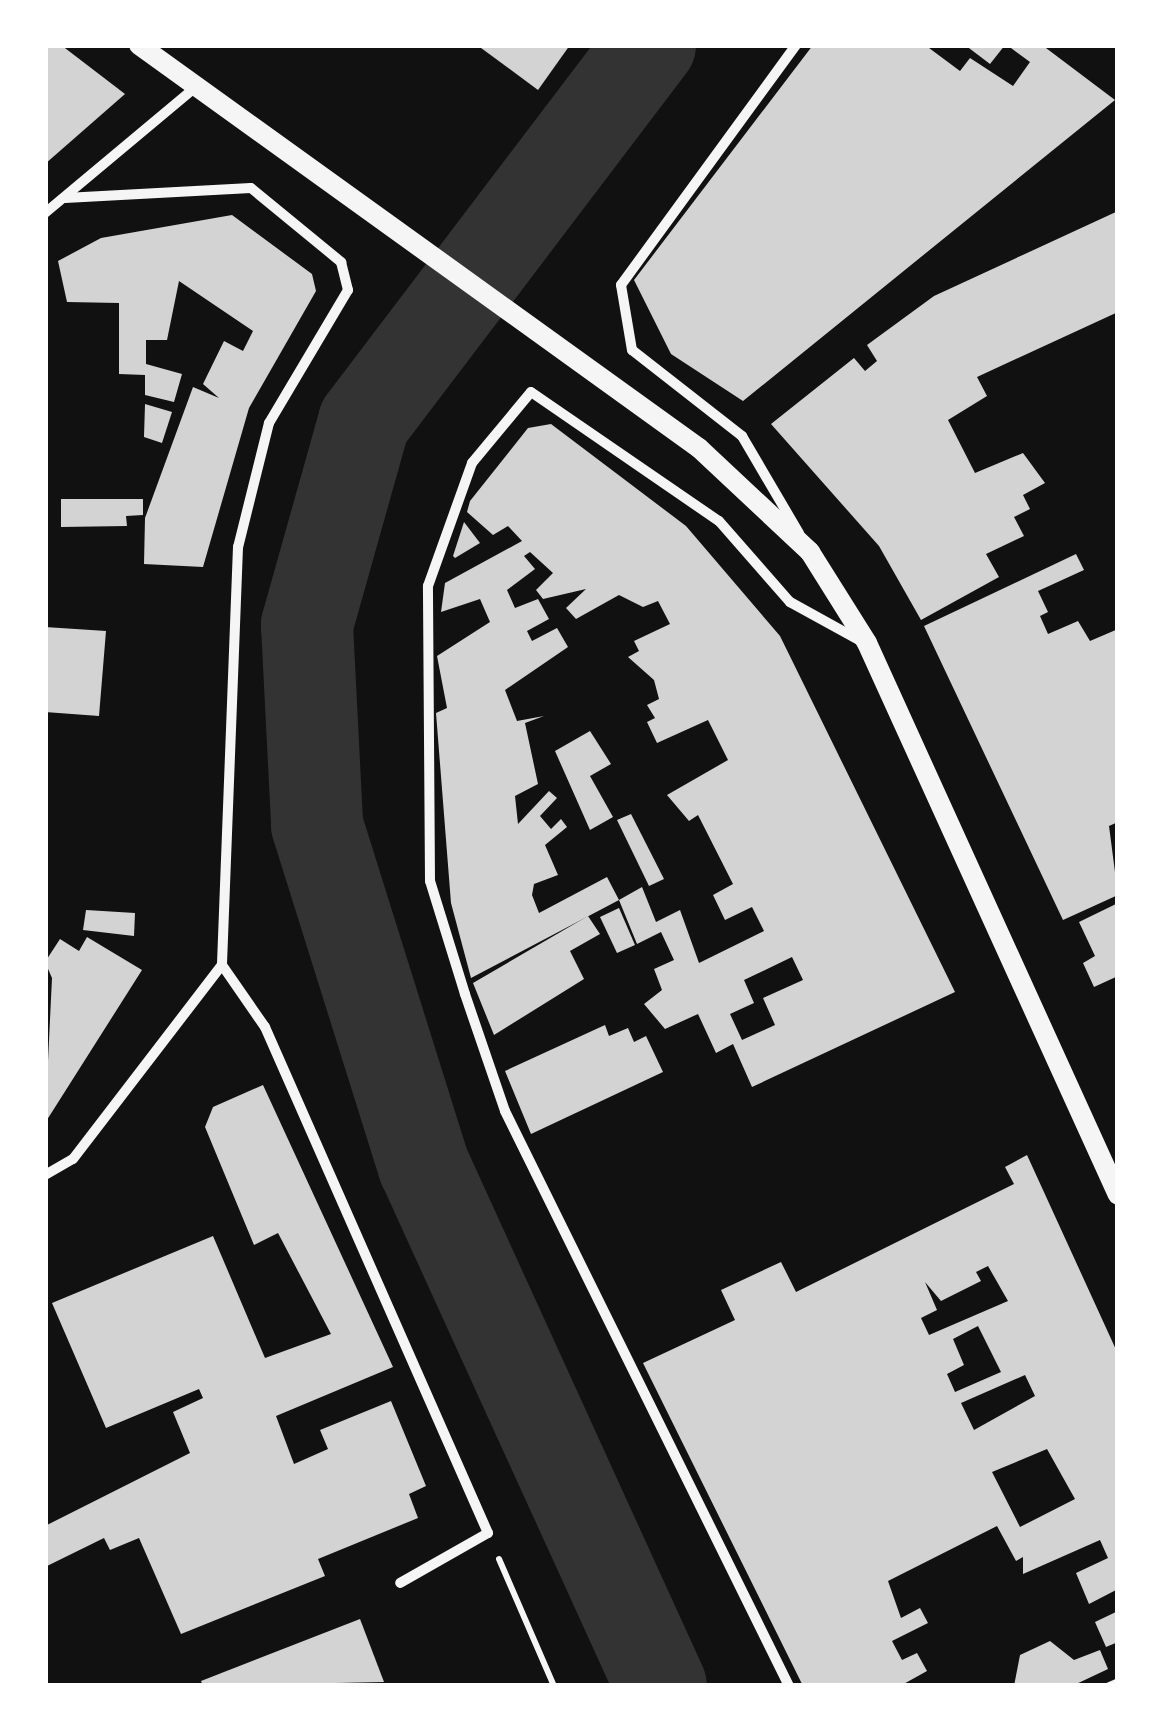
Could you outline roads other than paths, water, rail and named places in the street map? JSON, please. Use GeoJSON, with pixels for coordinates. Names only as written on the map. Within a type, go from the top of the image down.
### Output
{"type":"FeatureCollection","features":[{"type":"Feature","properties":{"kind":"main road"},"geometry":{"type":"LineString","coordinates":[[138,45],[699,448],[810,552],[866,644],[1118,1195]]}},
{"type":"Feature","properties":{"kind":"street"},"geometry":{"type":"LineString","coordinates":[[796,45],[621,285],[632,350],[742,436],[810,552]]}},
{"type":"Feature","properties":{"kind":"street"},"geometry":{"type":"LineString","coordinates":[[45,214],[197,86]]}},
{"type":"Feature","properties":{"kind":"street"},"geometry":{"type":"LineString","coordinates":[[45,1175],[72,1159],[222,965],[238,547],[269,423],[302,353],[348,290],[341,262],[252,188],[65,198]]}},
{"type":"Feature","properties":{"kind":"street"},"geometry":{"type":"LineString","coordinates":[[789,1686],[505,1112],[430,881],[428,586],[472,462],[531,392],[719,521],[790,602],[866,644]]}},
{"type":"Feature","properties":{"kind":"street"},"geometry":{"type":"LineString","coordinates":[[222,965],[265,1028],[488,1533],[400,1583]]}},
{"type":"Feature","properties":{"kind":"waterway"},"geometry":{"type":"LineString","coordinates":[[650,45],[364,422],[307,625],[317,825],[424,1166],[661,1686]]}}]}
